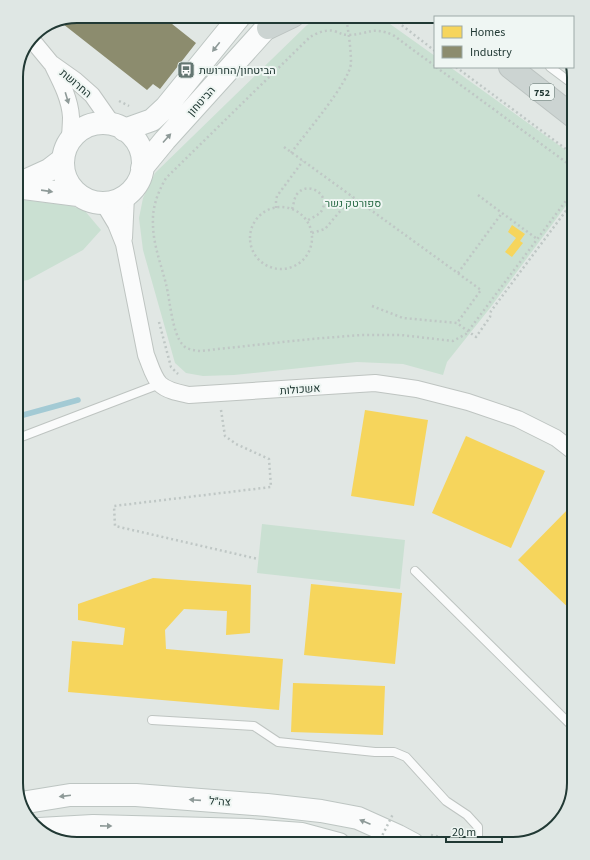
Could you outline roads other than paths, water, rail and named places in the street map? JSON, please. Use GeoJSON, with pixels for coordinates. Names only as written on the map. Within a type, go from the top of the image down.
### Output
{"type":"FeatureCollection","features":[{"type":"Feature","properties":{"kind":"main road","name":"752"},"geometry":{"type":"LineString","coordinates":[[511,68],[567,112]]}},
{"type":"Feature","properties":{"kind":"street","name":"הביטחון"},"geometry":{"type":"LineString","coordinates":[[119,127],[152,120],[166,107],[234,23]]}},
{"type":"Feature","properties":{"kind":"street","name":"הביטחון"},"geometry":{"type":"LineString","coordinates":[[142,168],[165,140],[271,23]]}},
{"type":"Feature","properties":{"kind":"street","name":"החרושת"},"geometry":{"type":"LineString","coordinates":[[35,44],[51,63],[63,87],[69,105],[71,118],[66,150]]}},
{"type":"Feature","properties":{"kind":"street","name":"החרושת"},"geometry":{"type":"LineString","coordinates":[[51,63],[75,80],[92,95],[119,127]]}},
{"type":"Feature","properties":{"kind":"street"},"geometry":{"type":"LineString","coordinates":[[23,183],[49,170],[66,150],[77,133],[89,126],[104,123],[119,127],[133,137],[139,146],[142,157],[140,179],[126,196],[117,201],[104,204],[90,202],[78,195],[66,180],[63,170],[66,150]]}},
{"type":"Feature","properties":{"kind":"street"},"geometry":{"type":"LineString","coordinates":[[23,187],[78,195]]}},
{"type":"Feature","properties":{"kind":"street"},"geometry":{"type":"LineString","coordinates":[[124,244],[126,196]]}},
{"type":"Feature","properties":{"kind":"street"},"geometry":{"type":"LineString","coordinates":[[104,204],[116,224],[124,244],[146,355],[160,384]]}},
{"type":"Feature","properties":{"kind":"street","name":"אשכולות"},"geometry":{"type":"LineString","coordinates":[[160,384],[173,392],[189,395],[375,383],[417,389],[468,402],[518,419],[556,438],[567,447]]}},
{"type":"Feature","properties":{"kind":"street","name":"צה״ל"},"geometry":{"type":"LineString","coordinates":[[27,802],[70,795],[136,795],[267,805],[320,811],[358,818],[398,836],[409,837]]}},
{"type":"Feature","properties":{"kind":"street"},"geometry":{"type":"LineString","coordinates":[[48,828],[93,826],[264,837]]}},
{"type":"Feature","properties":{"kind":"street"},"geometry":{"type":"LineString","coordinates":[[285,837],[302,834],[313,837]]}},
{"type":"Feature","properties":{"kind":"lane"},"geometry":{"type":"LineString","coordinates":[[551,68],[567,80]]}},
{"type":"Feature","properties":{"kind":"lane"},"geometry":{"type":"LineString","coordinates":[[23,436],[160,384]]}},
{"type":"Feature","properties":{"kind":"lane"},"geometry":{"type":"LineString","coordinates":[[415,571],[567,721]]}},
{"type":"Feature","properties":{"kind":"lane"},"geometry":{"type":"LineString","coordinates":[[152,720],[254,726],[278,742],[375,752],[394,752],[406,757],[446,800],[467,814],[478,828],[478,837]]}},
{"type":"Feature","properties":{"kind":"waterway"},"geometry":{"type":"LineString","coordinates":[[23,415],[78,400]]}},
{"type":"Feature","properties":{"kind":"place","name":"הביטחון/החרושת"},"geometry":{"type":"Point","coordinates":[186,70]}},
{"type":"Feature","properties":{"kind":"park label","name":"ספורטק נשר"},"geometry":{"type":"Point","coordinates":[353,203]}}]}
